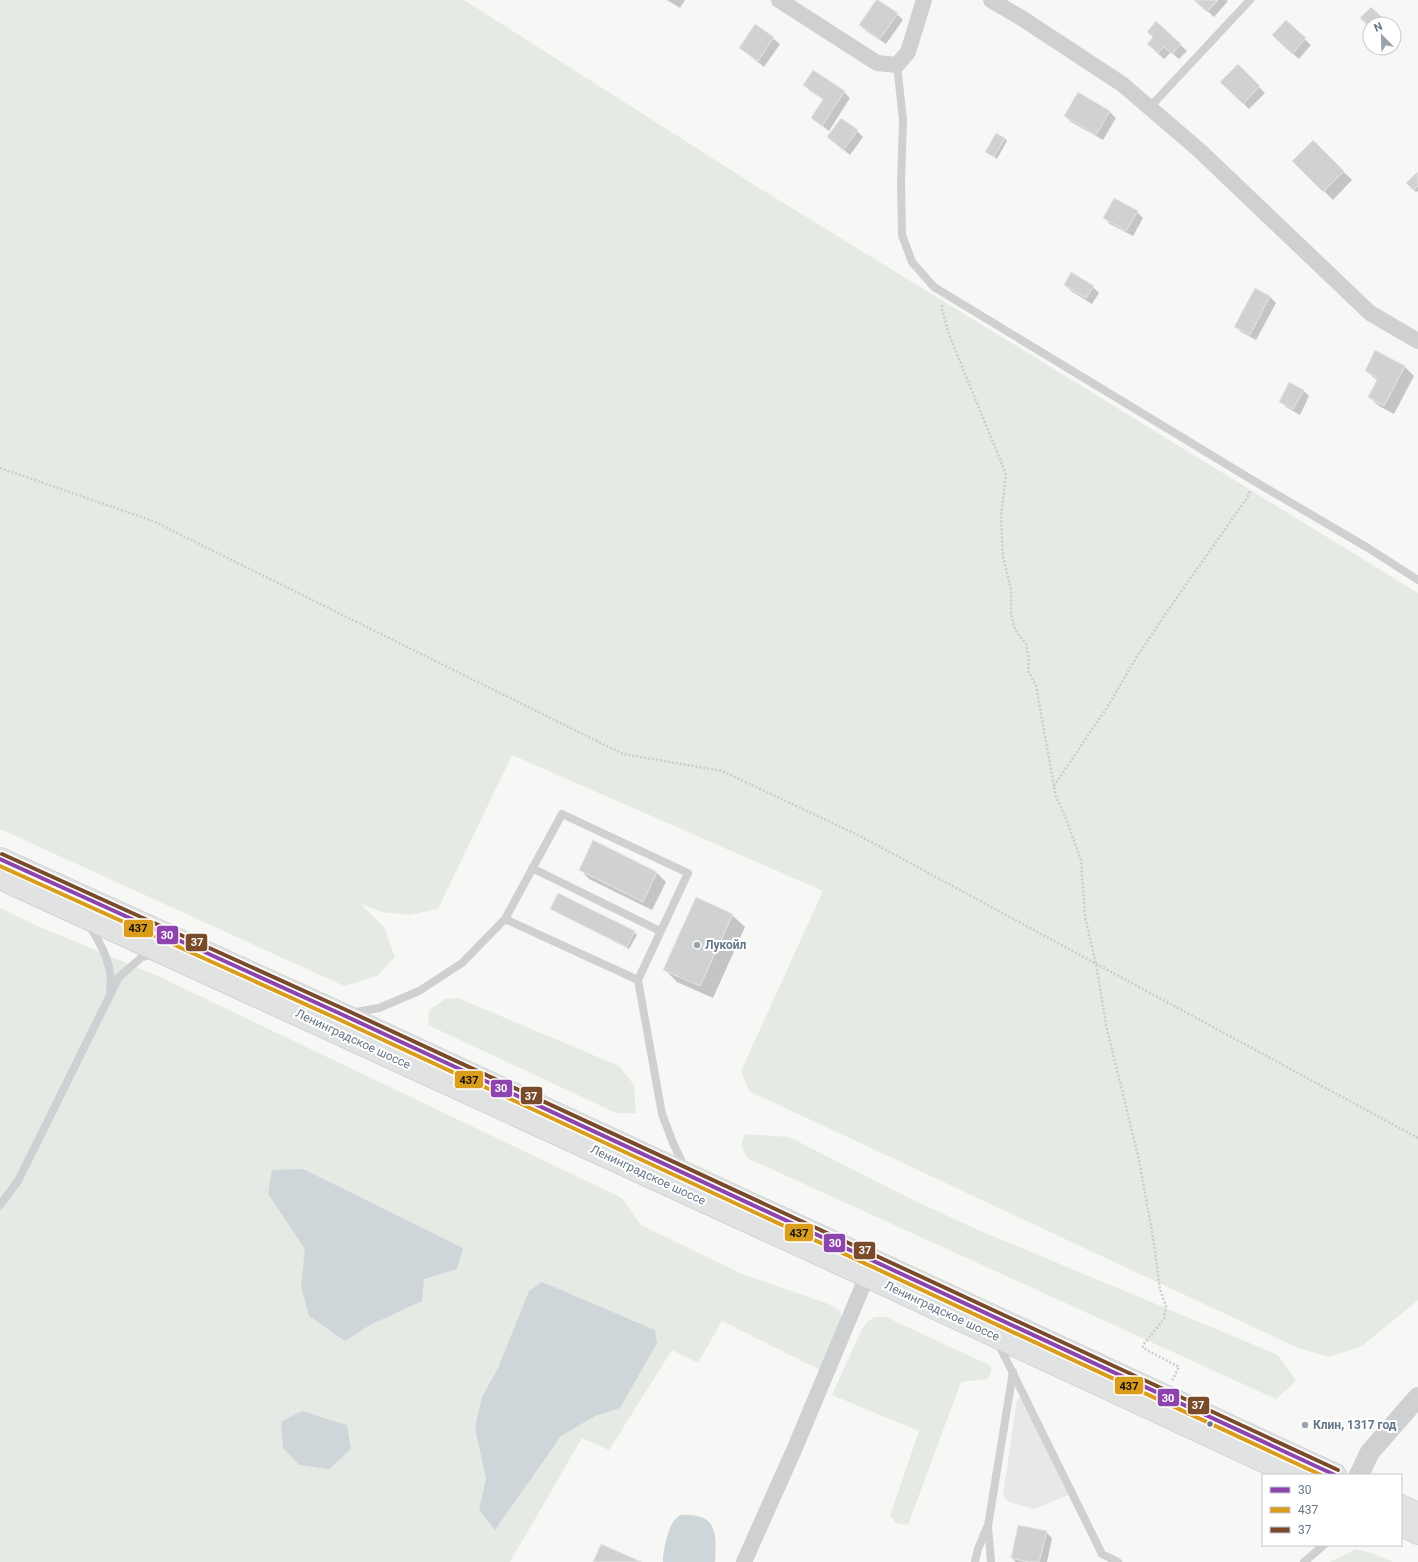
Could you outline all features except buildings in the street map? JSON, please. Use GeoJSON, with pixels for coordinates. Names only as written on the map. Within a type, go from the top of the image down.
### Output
{"type":"FeatureCollection","features":[{"type":"Feature","properties":{"kind":"highway","name":"Ленинградское шоссе"},"geometry":{"type":"LineString","coordinates":[[0,859],[341,1014],[1332,1474]]}},
{"type":"Feature","properties":{"kind":"highway","name":"Ленинградское шоссе"},"geometry":{"type":"LineString","coordinates":[[0,878],[867,1276],[1292,1474]]}},
{"type":"Feature","properties":{"kind":"highway"},"geometry":{"type":"LineString","coordinates":[[1402,1506],[1418,1514]]}},
{"type":"Feature","properties":{"kind":"highway"},"geometry":{"type":"LineString","coordinates":[[1402,1525],[1418,1533]]}},
{"type":"Feature","properties":{"kind":"street"},"geometry":{"type":"LineString","coordinates":[[779,0],[877,63],[897,65],[908,52],[924,0]]}},
{"type":"Feature","properties":{"kind":"street"},"geometry":{"type":"LineString","coordinates":[[991,0],[1023,19],[1122,84],[1199,150],[1370,313],[1418,341]]}},
{"type":"Feature","properties":{"kind":"street"},"geometry":{"type":"LineString","coordinates":[[744,1562],[794,1450],[867,1276]]}},
{"type":"Feature","properties":{"kind":"street"},"geometry":{"type":"LineString","coordinates":[[1359,1474],[1370,1452],[1418,1397]]}},
{"type":"Feature","properties":{"kind":"lane"},"geometry":{"type":"LineString","coordinates":[[1149,108],[1250,0]]}},
{"type":"Feature","properties":{"kind":"lane"},"geometry":{"type":"LineString","coordinates":[[897,65],[903,120],[901,182],[902,235],[912,262],[934,287],[1254,481],[1368,548],[1418,580]]}},
{"type":"Feature","properties":{"kind":"lane"},"geometry":{"type":"LineString","coordinates":[[341,1014],[379,1008],[419,991],[462,962],[505,919],[562,814],[688,872],[638,980],[662,1114],[673,1143],[689,1176]]}},
{"type":"Feature","properties":{"kind":"lane"},"geometry":{"type":"LineString","coordinates":[[532,868],[660,931]]}},
{"type":"Feature","properties":{"kind":"lane"},"geometry":{"type":"LineString","coordinates":[[84,916],[110,967],[112,981],[109,997]]}},
{"type":"Feature","properties":{"kind":"lane"},"geometry":{"type":"LineString","coordinates":[[505,919],[638,980]]}},
{"type":"Feature","properties":{"kind":"lane"},"geometry":{"type":"LineString","coordinates":[[0,1206],[18,1181],[119,977],[142,957],[161,952]]}},
{"type":"Feature","properties":{"kind":"lane"},"geometry":{"type":"LineString","coordinates":[[995,1336],[1102,1554],[1118,1562]]}},
{"type":"Feature","properties":{"kind":"lane"},"geometry":{"type":"LineString","coordinates":[[990,1562],[988,1526],[1013,1372]]}},
{"type":"Feature","properties":{"kind":"lane"},"geometry":{"type":"LineString","coordinates":[[975,1562],[978,1549],[988,1526]]}},
{"type":"Feature","properties":{"kind":"lane"},"geometry":{"type":"LineString","coordinates":[[1304,1562],[1323,1546]]}},
{"type":"Feature","properties":{"kind":"path"},"geometry":{"type":"LineString","coordinates":[[943,292],[942,310],[950,336],[1006,474],[1001,516],[1003,557],[1011,589],[1011,613],[1015,630],[1026,644],[1028,670],[1036,686],[1056,797],[1081,860],[1085,916],[1096,964],[1106,1025],[1140,1160],[1154,1243],[1160,1290],[1166,1306],[1164,1319],[1143,1345],[1143,1348],[1179,1367],[1164,1396]]}},
{"type":"Feature","properties":{"kind":"path"},"geometry":{"type":"LineString","coordinates":[[0,468],[153,521],[623,754],[722,771],[862,837],[1418,1138]]}},
{"type":"Feature","properties":{"kind":"path"},"geometry":{"type":"LineString","coordinates":[[1054,786],[1108,706],[1136,658],[1247,498],[1254,481]]}},
{"type":"Feature","properties":{"kind":"shaded area"},"geometry":{"type":"Polygon","coordinates":[[[0,0],[464,0],[756,186],[1418,593],[1418,1300],[1362,1346],[1329,1357],[1298,1348],[749,1091],[741,1071],[823,891],[512,755],[438,909],[409,915],[382,912],[361,904],[384,927],[395,957],[377,976],[344,986],[0,829],[0,0]]]}},
{"type":"Feature","properties":{"kind":"shaded area"},"geometry":{"type":"Polygon","coordinates":[[[0,908],[35,925],[158,976],[622,1198],[641,1225],[742,1274],[829,1304],[840,1311],[843,1322],[822,1371],[722,1321],[698,1363],[672,1350],[609,1450],[582,1438],[510,1562],[0,1562],[0,908]]]}},
{"type":"Feature","properties":{"kind":"shaded area"},"geometry":{"type":"Polygon","coordinates":[[[458,998],[619,1066],[634,1085],[636,1113],[616,1113],[428,1025],[429,1010],[445,999],[458,998]]]}},
{"type":"Feature","properties":{"kind":"shaded area"},"geometry":{"type":"Polygon","coordinates":[[[745,1134],[789,1137],[915,1201],[976,1229],[1278,1355],[1296,1381],[1276,1399],[747,1158],[741,1145],[745,1134]]]}},
{"type":"Feature","properties":{"kind":"shaded area"},"geometry":{"type":"Polygon","coordinates":[[[303,1169],[463,1248],[457,1269],[424,1279],[422,1301],[370,1325],[345,1341],[309,1316],[301,1286],[305,1249],[268,1194],[272,1170],[303,1169]]]}},
{"type":"Feature","properties":{"kind":"shaded area"},"geometry":{"type":"Polygon","coordinates":[[[542,1282],[655,1330],[657,1343],[620,1408],[595,1416],[561,1436],[495,1530],[479,1510],[486,1479],[475,1428],[482,1397],[498,1368],[529,1291],[542,1282]]]}},
{"type":"Feature","properties":{"kind":"shaded area"},"geometry":{"type":"Polygon","coordinates":[[[875,1317],[886,1317],[989,1365],[992,1369],[988,1379],[961,1382],[908,1525],[896,1523],[890,1516],[919,1431],[832,1395],[862,1329],[868,1321],[875,1317]]]}},
{"type":"Feature","properties":{"kind":"shaded area"},"geometry":{"type":"Polygon","coordinates":[[[1020,1398],[1023,1401],[1068,1495],[1035,1509],[1009,1502],[1003,1495],[1017,1400],[1020,1398]]]}},
{"type":"Feature","properties":{"kind":"shaded area"},"geometry":{"type":"Polygon","coordinates":[[[302,1411],[347,1425],[351,1449],[329,1469],[299,1465],[283,1448],[281,1422],[302,1411]]]}},
{"type":"Feature","properties":{"kind":"shaded area"},"geometry":{"type":"Polygon","coordinates":[[[680,1515],[701,1517],[708,1521],[712,1526],[715,1533],[716,1542],[715,1562],[663,1562],[664,1548],[669,1530],[673,1522],[680,1515]]]}},
{"type":"Feature","properties":{"kind":"shaded area"},"geometry":{"type":"Polygon","coordinates":[[[1356,1549],[1374,1554],[1393,1562],[1330,1562],[1356,1549]]]}},
{"type":"Feature","properties":{"kind":"transit line","name":"37"},"geometry":{"type":"LineString","coordinates":[[2,854],[344,1009],[1338,1470]]}},
{"type":"Feature","properties":{"kind":"transit line","name":"30"},"geometry":{"type":"LineString","coordinates":[[0,859],[341,1014],[1333,1474]]}},
{"type":"Feature","properties":{"kind":"transit line","name":"437"},"geometry":{"type":"LineString","coordinates":[[0,866],[338,1019],[1319,1474]]}},
{"type":"Feature","properties":{"kind":"place","name":"Лукойл"},"geometry":{"type":"Point","coordinates":[697,945]}},
{"type":"Feature","properties":{"kind":"place","name":"Клин, 1317 год"},"geometry":{"type":"Point","coordinates":[1305,1425]}}]}
